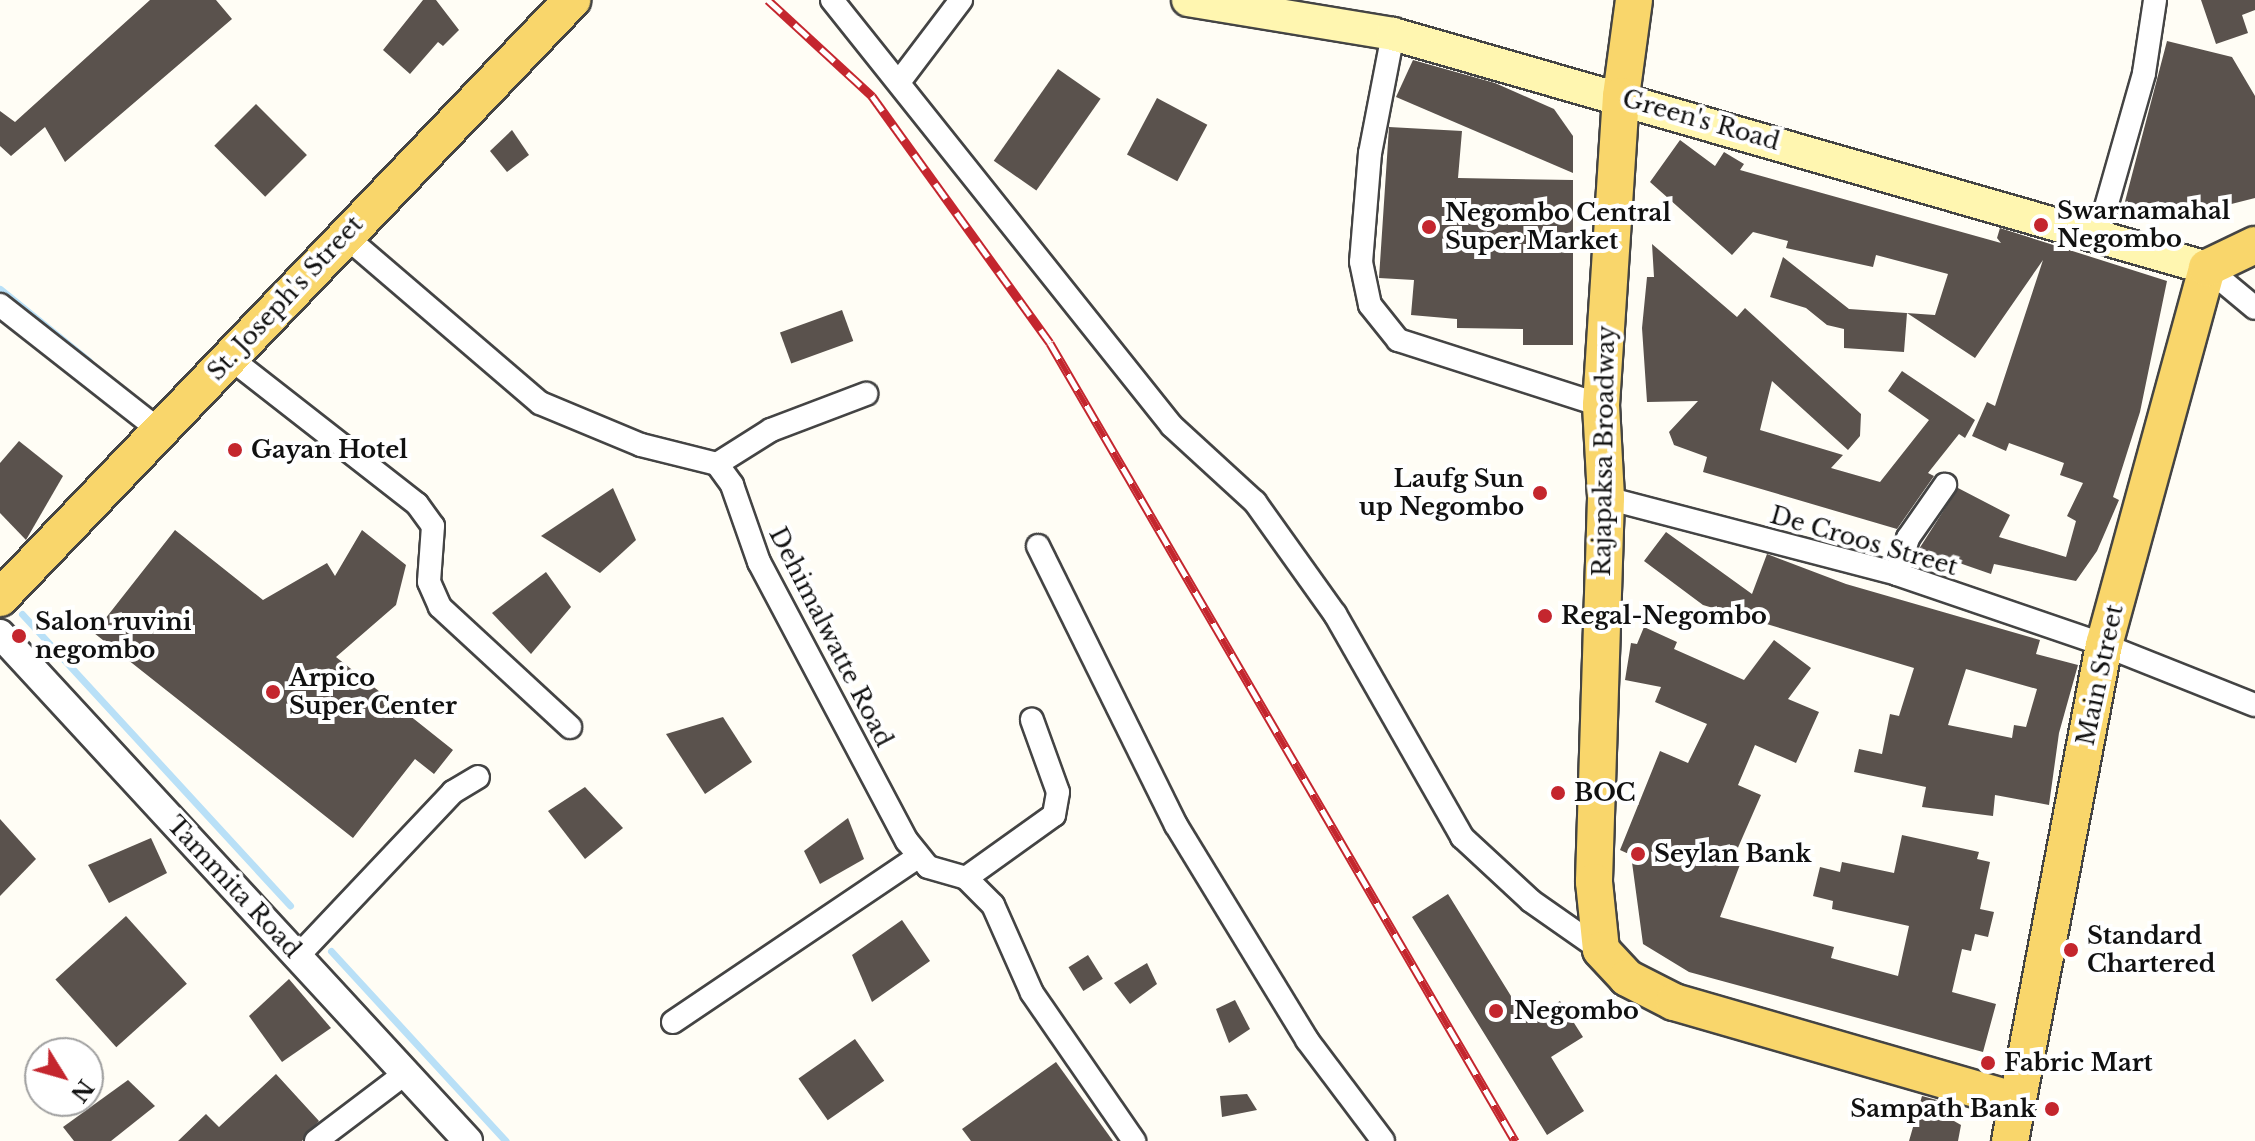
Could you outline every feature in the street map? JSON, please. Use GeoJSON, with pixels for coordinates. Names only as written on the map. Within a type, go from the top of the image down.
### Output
{"type":"FeatureCollection","features":[{"type":"Feature","properties":{"kind":"main road","name":"St. Joseph's Street"},"geometry":{"type":"LineString","coordinates":[[2,591],[160,431],[344,235],[572,0]]}},
{"type":"Feature","properties":{"kind":"main road","name":"Green's Road"},"geometry":{"type":"LineString","coordinates":[[1188,0],[1393,34],[1621,96],[2207,268]]}},
{"type":"Feature","properties":{"kind":"main road","name":"Rajapaksa Broadway"},"geometry":{"type":"LineString","coordinates":[[1601,950],[1594,882],[1606,498],[1601,405],[1621,96],[1634,0]]}},
{"type":"Feature","properties":{"kind":"main road"},"geometry":{"type":"LineString","coordinates":[[2207,268],[2255,245]]}},
{"type":"Feature","properties":{"kind":"main road","name":"Main Street"},"geometry":{"type":"LineString","coordinates":[[2010,1141],[2104,645],[2207,268]]}},
{"type":"Feature","properties":{"kind":"main road"},"geometry":{"type":"LineString","coordinates":[[1601,950],[1627,978],[1674,1002],[2016,1101]]}},
{"type":"Feature","properties":{"kind":"street"},"geometry":{"type":"LineString","coordinates":[[832,0],[1172,426],[1255,502],[1335,614],[1462,837],[1531,901],[1601,950]]}},
{"type":"Feature","properties":{"kind":"street"},"geometry":{"type":"LineString","coordinates":[[899,82],[961,0]]}},
{"type":"Feature","properties":{"kind":"street"},"geometry":{"type":"LineString","coordinates":[[2098,235],[2144,73],[2155,0]]}},
{"type":"Feature","properties":{"kind":"street"},"geometry":{"type":"LineString","coordinates":[[1393,34],[1370,153],[1361,262],[1370,305],[1398,340],[1601,405]]}},
{"type":"Feature","properties":{"kind":"street"},"geometry":{"type":"LineString","coordinates":[[344,235],[540,403],[641,445],[717,464],[771,430],[866,394]]}},
{"type":"Feature","properties":{"kind":"street"},"geometry":{"type":"LineString","coordinates":[[2207,268],[2255,308]]}},
{"type":"Feature","properties":{"kind":"street"},"geometry":{"type":"LineString","coordinates":[[0,305],[160,431]]}},
{"type":"Feature","properties":{"kind":"street"},"geometry":{"type":"LineString","coordinates":[[230,358],[417,504],[433,526],[429,582],[440,607],[570,727]]}},
{"type":"Feature","properties":{"kind":"street","name":"Dehimalwatte Road"},"geometry":{"type":"LineString","coordinates":[[717,464],[732,485],[759,562],[918,857]]}},
{"type":"Feature","properties":{"kind":"street"},"geometry":{"type":"LineString","coordinates":[[1897,574],[1908,538],[1945,485]]}},
{"type":"Feature","properties":{"kind":"street","name":"De Croos Street"},"geometry":{"type":"LineString","coordinates":[[1606,498],[1897,574],[2104,645],[2254,702]]}},
{"type":"Feature","properties":{"kind":"street"},"geometry":{"type":"LineString","coordinates":[[1038,546],[1176,825],[1307,1040],[1383,1141]]}},
{"type":"Feature","properties":{"kind":"street","name":"Tammita Road"},"geometry":{"type":"LineString","coordinates":[[0,634],[468,1141]]}},
{"type":"Feature","properties":{"kind":"street"},"geometry":{"type":"LineString","coordinates":[[966,878],[1054,815],[1058,792],[1032,720]]}},
{"type":"Feature","properties":{"kind":"street"},"geometry":{"type":"LineString","coordinates":[[298,956],[453,792],[478,777]]}},
{"type":"Feature","properties":{"kind":"street"},"geometry":{"type":"LineString","coordinates":[[673,1022],[918,857],[928,867],[966,878],[993,905],[1032,993],[1134,1141]]}},
{"type":"Feature","properties":{"kind":"street"},"geometry":{"type":"LineString","coordinates":[[316,1141],[406,1073]]}},
{"type":"Feature","properties":{"kind":"building"},"geometry":{"type":"Polygon","coordinates":[[[150,0],[216,0],[232,19],[65,162],[45,127],[11,156],[0,146],[0,111],[15,122],[150,0]]]}},
{"type":"Feature","properties":{"kind":"building"},"geometry":{"type":"Polygon","coordinates":[[[423,0],[436,0],[459,30],[443,46],[438,42],[410,74],[383,50],[423,0]]]}},
{"type":"Feature","properties":{"kind":"building"},"geometry":{"type":"Polygon","coordinates":[[[2201,0],[2255,0],[2255,10],[2242,15],[2248,33],[2216,44],[2201,0]]]}},
{"type":"Feature","properties":{"kind":"building"},"geometry":{"type":"Polygon","coordinates":[[[2167,41],[2232,57],[2255,96],[2255,198],[2188,215],[2188,220],[2122,213],[2167,41]]]}},
{"type":"Feature","properties":{"kind":"building"},"geometry":{"type":"Polygon","coordinates":[[[1413,60],[1495,83],[1554,109],[1573,136],[1573,173],[1396,97],[1413,60]]]}},
{"type":"Feature","properties":{"kind":"building"},"geometry":{"type":"Polygon","coordinates":[[[1058,69],[1101,99],[1036,191],[994,161],[1058,69]]]}},
{"type":"Feature","properties":{"kind":"building"},"geometry":{"type":"Polygon","coordinates":[[[1157,98],[1207,125],[1177,181],[1127,155],[1157,98]]]}},
{"type":"Feature","properties":{"kind":"building"},"geometry":{"type":"Polygon","coordinates":[[[256,104],[307,155],[265,197],[214,146],[256,104]]]}},
{"type":"Feature","properties":{"kind":"building"},"geometry":{"type":"Polygon","coordinates":[[[1389,127],[1462,131],[1458,178],[1573,180],[1573,345],[1523,345],[1523,329],[1457,328],[1457,319],[1411,315],[1414,280],[1379,278],[1389,127]]]}},
{"type":"Feature","properties":{"kind":"building"},"geometry":{"type":"Polygon","coordinates":[[[512,130],[529,155],[507,172],[490,151],[512,130]]]}},
{"type":"Feature","properties":{"kind":"building"},"geometry":{"type":"Polygon","coordinates":[[[1680,140],[1715,166],[1724,152],[1744,164],[1740,170],[2001,243],[1997,238],[2000,228],[2167,281],[2140,412],[2113,497],[2119,500],[2097,551],[2076,581],[1994,564],[1991,574],[1919,549],[1958,488],[2010,515],[1999,537],[2066,557],[2076,521],[2067,516],[2083,483],[2060,475],[2064,463],[2009,443],[2006,451],[1972,436],[1987,402],[1995,406],[2043,260],[1975,358],[1907,313],[1935,315],[1948,274],[1876,255],[1873,267],[1786,248],[1788,241],[1753,232],[1732,255],[1650,182],[1680,140]]]}},
{"type":"Feature","properties":{"kind":"building"},"geometry":{"type":"Polygon","coordinates":[[[1652,244],[1737,317],[1745,308],[1861,414],[1860,436],[1848,450],[1772,381],[1760,430],[1843,455],[1831,468],[1880,482],[1929,420],[1888,391],[1902,371],[1975,420],[1965,438],[1959,434],[1928,473],[1934,476],[1897,529],[1703,472],[1707,457],[1674,445],[1669,432],[1698,401],[1647,402],[1642,328],[1647,277],[1654,277],[1652,244]]]}},
{"type":"Feature","properties":{"kind":"building"},"geometry":{"type":"Polygon","coordinates":[[[1783,257],[1849,309],[1907,313],[1904,352],[1844,348],[1844,329],[1827,325],[1806,308],[1770,297],[1783,257]]]}},
{"type":"Feature","properties":{"kind":"building"},"geometry":{"type":"Polygon","coordinates":[[[842,310],[853,341],[791,364],[780,333],[842,310]]]}},
{"type":"Feature","properties":{"kind":"building"},"geometry":{"type":"Polygon","coordinates":[[[19,441],[63,476],[26,540],[0,513],[0,463],[19,441]]]}},
{"type":"Feature","properties":{"kind":"building"},"geometry":{"type":"Polygon","coordinates":[[[613,488],[636,540],[600,573],[541,536],[613,488]]]}},
{"type":"Feature","properties":{"kind":"building","name":"Arpico Super Center"},"geometry":{"type":"Polygon","coordinates":[[[175,530],[263,600],[327,563],[335,576],[362,530],[406,565],[396,605],[336,657],[453,750],[434,774],[415,759],[353,838],[94,633],[175,530]]]}},
{"type":"Feature","properties":{"kind":"building"},"geometry":{"type":"Polygon","coordinates":[[[1666,532],[1752,594],[1767,554],[1846,584],[2040,640],[2036,654],[2078,665],[2059,733],[2049,805],[1995,795],[1993,816],[1922,807],[1926,787],[1854,772],[1859,749],[1882,754],[1890,714],[1899,716],[1914,668],[1703,605],[1644,561],[1666,532]],[[1966,669],[1948,725],[2012,738],[2014,725],[2026,727],[2037,689],[1966,669]]]}},
{"type":"Feature","properties":{"kind":"building"},"geometry":{"type":"Polygon","coordinates":[[[546,572],[571,607],[531,654],[492,613],[546,572]]]}},
{"type":"Feature","properties":{"kind":"building"},"geometry":{"type":"Polygon","coordinates":[[[1644,627],[1677,642],[1674,649],[1744,680],[1774,640],[1811,668],[1788,699],[1819,712],[1796,763],[1755,745],[1738,785],[1761,795],[1733,859],[1741,862],[1720,917],[1834,947],[1831,958],[1898,976],[1909,926],[1832,909],[1833,901],[1813,896],[1820,867],[1840,872],[1842,862],[1894,873],[1902,835],[1979,852],[1977,859],[1990,862],[1980,909],[1994,912],[1988,937],[1975,934],[1971,951],[1962,949],[1952,992],[1996,1004],[1983,1052],[1689,972],[1643,944],[1631,855],[1620,850],[1660,751],[1688,763],[1707,724],[1655,702],[1661,687],[1625,680],[1631,643],[1637,644],[1644,627]]]}},
{"type":"Feature","properties":{"kind":"building"},"geometry":{"type":"Polygon","coordinates":[[[723,717],[752,762],[705,794],[666,734],[723,717]]]}},
{"type":"Feature","properties":{"kind":"building"},"geometry":{"type":"Polygon","coordinates":[[[585,787],[623,828],[585,859],[548,811],[585,787]]]}},
{"type":"Feature","properties":{"kind":"building"},"geometry":{"type":"Polygon","coordinates":[[[848,818],[864,859],[820,884],[804,851],[848,818]]]}},
{"type":"Feature","properties":{"kind":"building"},"geometry":{"type":"Polygon","coordinates":[[[0,819],[36,859],[0,896],[0,819]]]}},
{"type":"Feature","properties":{"kind":"building"},"geometry":{"type":"Polygon","coordinates":[[[151,838],[167,873],[109,903],[88,865],[151,838]]]}},
{"type":"Feature","properties":{"kind":"building","name":"Negombo"},"geometry":{"type":"Polygon","coordinates":[[[1448,894],[1527,1022],[1560,1001],[1583,1037],[1551,1057],[1584,1111],[1547,1135],[1412,917],[1448,894]]]}},
{"type":"Feature","properties":{"kind":"building"},"geometry":{"type":"Polygon","coordinates":[[[126,916],[187,984],[116,1047],[55,980],[126,916]]]}},
{"type":"Feature","properties":{"kind":"building"},"geometry":{"type":"Polygon","coordinates":[[[902,920],[930,961],[872,1002],[852,955],[902,920]]]}},
{"type":"Feature","properties":{"kind":"building"},"geometry":{"type":"Polygon","coordinates":[[[1088,955],[1103,979],[1083,991],[1068,967],[1088,955]]]}},
{"type":"Feature","properties":{"kind":"building"},"geometry":{"type":"Polygon","coordinates":[[[1147,963],[1157,984],[1130,1004],[1114,983],[1147,963]]]}},
{"type":"Feature","properties":{"kind":"building"},"geometry":{"type":"Polygon","coordinates":[[[289,979],[331,1028],[282,1062],[249,1016],[289,979]]]}},
{"type":"Feature","properties":{"kind":"building"},"geometry":{"type":"Polygon","coordinates":[[[1235,1000],[1250,1029],[1229,1043],[1216,1009],[1235,1000]]]}},
{"type":"Feature","properties":{"kind":"building"},"geometry":{"type":"Polygon","coordinates":[[[855,1039],[884,1081],[828,1120],[798,1079],[855,1039]]]}},
{"type":"Feature","properties":{"kind":"building"},"geometry":{"type":"Polygon","coordinates":[[[1056,1062],[1113,1141],[971,1141],[962,1129],[1056,1062]]]}},
{"type":"Feature","properties":{"kind":"building"},"geometry":{"type":"Polygon","coordinates":[[[276,1074],[319,1121],[302,1141],[178,1141],[206,1114],[219,1127],[276,1074]]]}},
{"type":"Feature","properties":{"kind":"building"},"geometry":{"type":"Polygon","coordinates":[[[128,1080],[155,1106],[111,1141],[74,1141],[63,1127],[77,1117],[104,1117],[104,1097],[128,1080]]]}},
{"type":"Feature","properties":{"kind":"building"},"geometry":{"type":"Polygon","coordinates":[[[1247,1094],[1257,1110],[1222,1117],[1220,1096],[1247,1094]]]}},
{"type":"Feature","properties":{"kind":"building"},"geometry":{"type":"Polygon","coordinates":[[[1922,1096],[1959,1106],[1954,1121],[1961,1125],[1958,1141],[1909,1141],[1922,1096]]]}},
{"type":"Feature","properties":{"kind":"waterway"},"geometry":{"type":"LineString","coordinates":[[0,289],[89,361]]}},
{"type":"Feature","properties":{"kind":"waterway"},"geometry":{"type":"LineString","coordinates":[[22,614],[290,905]]}},
{"type":"Feature","properties":{"kind":"waterway"},"geometry":{"type":"LineString","coordinates":[[331,951],[506,1141]]}},
{"type":"Feature","properties":{"kind":"railway"},"geometry":{"type":"LineString","coordinates":[[768,0],[872,96],[1050,343],[1515,1141]]}},
{"type":"Feature","properties":{"kind":"place","name":"Swarnamahal Negombo"},"geometry":{"type":"Point","coordinates":[2041,225]}},
{"type":"Feature","properties":{"kind":"place","name":"Negombo Central Super Market"},"geometry":{"type":"Point","coordinates":[1429,227]}},
{"type":"Feature","properties":{"kind":"place","name":"Gayan Hotel"},"geometry":{"type":"Point","coordinates":[235,450]}},
{"type":"Feature","properties":{"kind":"place","name":"Laufg Sun up Negombo"},"geometry":{"type":"Point","coordinates":[1540,493]}},
{"type":"Feature","properties":{"kind":"place","name":"Regal-Negombo"},"geometry":{"type":"Point","coordinates":[1545,616]}},
{"type":"Feature","properties":{"kind":"place","name":"Salon ruvini negombo"},"geometry":{"type":"Point","coordinates":[19,636]}},
{"type":"Feature","properties":{"kind":"place","name":"Arpico Super Center"},"geometry":{"type":"Point","coordinates":[273,692]}},
{"type":"Feature","properties":{"kind":"place","name":"BOC"},"geometry":{"type":"Point","coordinates":[1558,793]}},
{"type":"Feature","properties":{"kind":"place","name":"Seylan Bank"},"geometry":{"type":"Point","coordinates":[1638,854]}},
{"type":"Feature","properties":{"kind":"place","name":"Standard Chartered"},"geometry":{"type":"Point","coordinates":[2071,950]}},
{"type":"Feature","properties":{"kind":"place","name":"Negombo"},"geometry":{"type":"Point","coordinates":[1496,1011]}},
{"type":"Feature","properties":{"kind":"place","name":"Fabric Mart"},"geometry":{"type":"Point","coordinates":[1988,1063]}},
{"type":"Feature","properties":{"kind":"place","name":"Sampath Bank"},"geometry":{"type":"Point","coordinates":[2052,1109]}}]}
